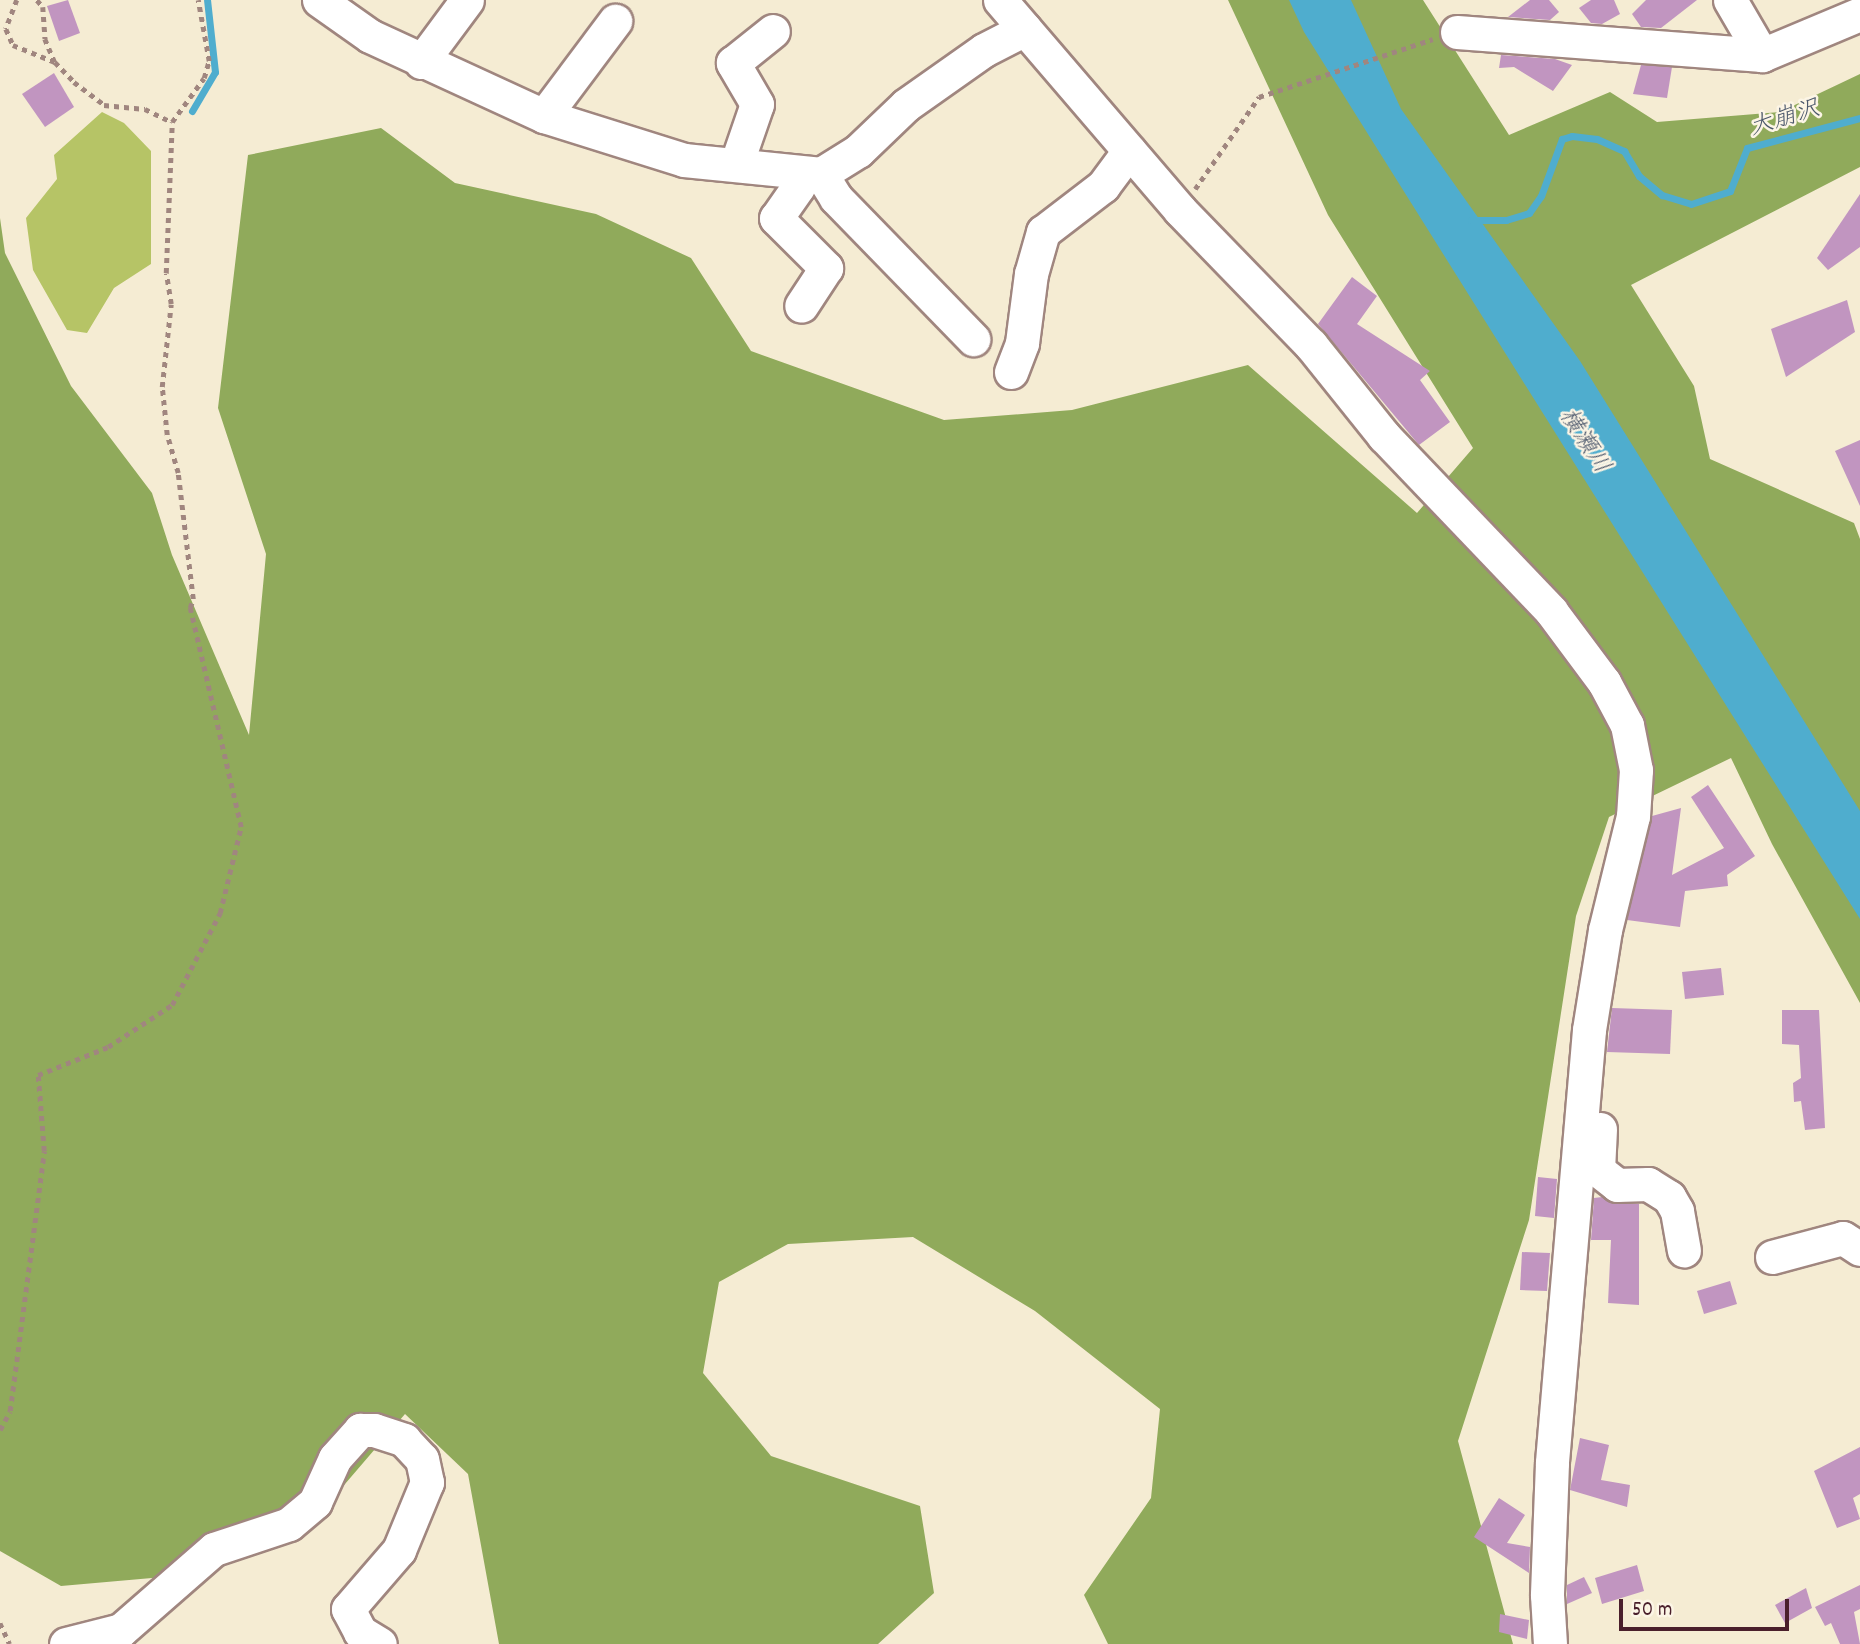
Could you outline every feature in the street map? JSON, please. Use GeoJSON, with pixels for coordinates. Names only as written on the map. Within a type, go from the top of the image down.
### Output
{"type":"FeatureCollection","features":[{"type":"Feature","properties":{"kind":"street"},"geometry":{"type":"LineString","coordinates":[[319,0],[370,36],[421,62],[544,116],[684,160],[737,162],[811,173],[974,339]]}},
{"type":"Feature","properties":{"kind":"street"},"geometry":{"type":"LineString","coordinates":[[421,62],[467,0]]}},
{"type":"Feature","properties":{"kind":"street"},"geometry":{"type":"LineString","coordinates":[[1000,0],[1180,210],[1311,345],[1384,436],[1543,602],[1604,682],[1627,724],[1636,770],[1633,816],[1605,930],[1589,1030],[1552,1463],[1547,1595],[1550,1644]]}},
{"type":"Feature","properties":{"kind":"street"},"geometry":{"type":"LineString","coordinates":[[1730,0],[1762,55]]}},
{"type":"Feature","properties":{"kind":"street"},"geometry":{"type":"LineString","coordinates":[[1457,32],[1762,55],[1860,14]]}},
{"type":"Feature","properties":{"kind":"street"},"geometry":{"type":"LineString","coordinates":[[544,116],[615,21]]}},
{"type":"Feature","properties":{"kind":"street"},"geometry":{"type":"LineString","coordinates":[[801,306],[826,268],[776,218],[798,187],[811,173],[858,151],[906,105],[984,50],[1025,29]]}},
{"type":"Feature","properties":{"kind":"street"},"geometry":{"type":"LineString","coordinates":[[737,162],[757,104],[733,64],[773,31]]}},
{"type":"Feature","properties":{"kind":"street"},"geometry":{"type":"LineString","coordinates":[[1011,372],[1022,343],[1031,274],[1043,232],[1102,186],[1129,151]]}},
{"type":"Feature","properties":{"kind":"street"},"geometry":{"type":"LineString","coordinates":[[1586,1085],[1602,1097],[1598,1170],[1617,1185],[1648,1184],[1669,1197],[1677,1211],[1684,1250]]}},
{"type":"Feature","properties":{"kind":"street"},"geometry":{"type":"LineString","coordinates":[[1772,1257],[1843,1238],[1860,1249]]}},
{"type":"Feature","properties":{"kind":"street"},"geometry":{"type":"LineString","coordinates":[[66,1644],[121,1630],[214,1549],[289,1524],[315,1502],[335,1458],[360,1430],[374,1430],[404,1440],[422,1459],[427,1482],[399,1550],[348,1609],[360,1632],[380,1644]]}},
{"type":"Feature","properties":{"kind":"path"},"geometry":{"type":"LineString","coordinates":[[17,0],[6,29],[13,45],[55,62]]}},
{"type":"Feature","properties":{"kind":"path"},"geometry":{"type":"LineString","coordinates":[[37,0],[43,7],[45,40],[55,62],[71,83],[104,105],[145,110],[172,122]]}},
{"type":"Feature","properties":{"kind":"path"},"geometry":{"type":"LineString","coordinates":[[0,1430],[10,1410],[44,1151],[38,1075],[108,1047],[172,1005],[220,913],[241,827],[190,608],[193,599],[178,473],[167,435],[162,387],[171,304],[166,273],[172,122],[204,78],[209,61],[198,0]]}},
{"type":"Feature","properties":{"kind":"path"},"geometry":{"type":"LineString","coordinates":[[1180,210],[1259,97],[1457,32]]}},
{"type":"Feature","properties":{"kind":"path"},"geometry":{"type":"LineString","coordinates":[[0,1623],[10,1644]]}},
{"type":"Feature","properties":{"kind":"green space"},"geometry":{"type":"Polygon","coordinates":[[[1228,0],[1423,0],[1509,135],[1610,92],[1657,122],[1780,112],[1860,74],[1860,167],[1631,285],[1694,386],[1710,459],[1854,523],[1860,539],[1860,1003],[1772,844],[1731,758],[1609,817],[1576,916],[1529,1220],[1458,1441],[1513,1644],[1108,1644],[1084,1595],[1151,1498],[1160,1409],[1035,1311],[913,1237],[788,1244],[719,1282],[703,1373],[771,1456],[920,1506],[934,1593],[878,1644],[499,1644],[468,1474],[405,1414],[303,1533],[186,1575],[61,1586],[0,1551],[0,218],[5,253],[71,386],[152,493],[172,555],[249,735],[266,554],[218,408],[248,155],[381,128],[455,183],[596,214],[691,258],[751,351],[944,420],[1072,410],[1248,365],[1417,513],[1473,448],[1328,215],[1228,0]]]}},
{"type":"Feature","properties":{"kind":"green space"},"geometry":{"type":"Polygon","coordinates":[[[102,112],[124,123],[151,151],[151,264],[114,288],[87,333],[67,330],[33,270],[26,218],[57,179],[54,155],[102,112]]]}},
{"type":"Feature","properties":{"kind":"water","name":"横瀬川"},"geometry":{"type":"Polygon","coordinates":[[[1289,0],[1351,0],[1401,109],[1580,361],[1860,811],[1860,919],[1304,32],[1289,0]]]}},
{"type":"Feature","properties":{"kind":"building"},"geometry":{"type":"Polygon","coordinates":[[[68,0],[80,33],[59,41],[47,6],[68,0]]]}},
{"type":"Feature","properties":{"kind":"building"},"geometry":{"type":"Polygon","coordinates":[[[1530,0],[1549,0],[1559,12],[1550,20],[1508,17],[1530,0]]]}},
{"type":"Feature","properties":{"kind":"building"},"geometry":{"type":"Polygon","coordinates":[[[1591,0],[1614,0],[1620,14],[1602,24],[1591,23],[1579,8],[1591,0]]]}},
{"type":"Feature","properties":{"kind":"building"},"geometry":{"type":"Polygon","coordinates":[[[1646,0],[1697,0],[1661,28],[1641,27],[1632,14],[1646,0]]]}},
{"type":"Feature","properties":{"kind":"building"},"geometry":{"type":"Polygon","coordinates":[[[1501,55],[1555,59],[1572,65],[1553,91],[1514,67],[1499,68],[1501,55]]]}},
{"type":"Feature","properties":{"kind":"building"},"geometry":{"type":"Polygon","coordinates":[[[1641,65],[1672,67],[1667,98],[1633,94],[1641,65]]]}},
{"type":"Feature","properties":{"kind":"building"},"geometry":{"type":"Polygon","coordinates":[[[54,73],[74,107],[45,127],[22,94],[54,73]]]}},
{"type":"Feature","properties":{"kind":"building"},"geometry":{"type":"Polygon","coordinates":[[[1860,194],[1860,247],[1828,270],[1817,258],[1860,194]]]}},
{"type":"Feature","properties":{"kind":"building"},"geometry":{"type":"Polygon","coordinates":[[[1352,277],[1377,296],[1357,324],[1430,371],[1420,380],[1450,422],[1419,445],[1318,324],[1352,277]]]}},
{"type":"Feature","properties":{"kind":"building"},"geometry":{"type":"Polygon","coordinates":[[[1847,300],[1855,332],[1786,377],[1771,329],[1847,300]]]}},
{"type":"Feature","properties":{"kind":"building"},"geometry":{"type":"Polygon","coordinates":[[[1860,440],[1860,506],[1835,451],[1860,440]]]}},
{"type":"Feature","properties":{"kind":"building"},"geometry":{"type":"Polygon","coordinates":[[[1708,785],[1755,856],[1727,875],[1728,886],[1685,891],[1680,927],[1627,920],[1652,816],[1681,808],[1672,875],[1724,848],[1691,797],[1708,785]]]}},
{"type":"Feature","properties":{"kind":"building"},"geometry":{"type":"Polygon","coordinates":[[[1721,968],[1724,995],[1685,999],[1682,972],[1721,968]]]}},
{"type":"Feature","properties":{"kind":"building"},"geometry":{"type":"Polygon","coordinates":[[[1612,1008],[1672,1010],[1670,1054],[1607,1052],[1612,1008]]]}},
{"type":"Feature","properties":{"kind":"building"},"geometry":{"type":"Polygon","coordinates":[[[1782,1010],[1819,1010],[1825,1128],[1805,1130],[1801,1101],[1794,1102],[1793,1083],[1801,1078],[1799,1045],[1782,1044],[1782,1010]]]}},
{"type":"Feature","properties":{"kind":"building"},"geometry":{"type":"Polygon","coordinates":[[[1538,1177],[1557,1179],[1554,1218],[1535,1216],[1538,1177]]]}},
{"type":"Feature","properties":{"kind":"building"},"geometry":{"type":"Polygon","coordinates":[[[1602,1197],[1617,1204],[1639,1204],[1639,1305],[1608,1303],[1611,1240],[1591,1240],[1594,1198],[1602,1197]]]}},
{"type":"Feature","properties":{"kind":"building"},"geometry":{"type":"Polygon","coordinates":[[[1522,1252],[1550,1253],[1547,1291],[1520,1290],[1522,1252]]]}},
{"type":"Feature","properties":{"kind":"building"},"geometry":{"type":"Polygon","coordinates":[[[1730,1281],[1737,1304],[1704,1314],[1697,1291],[1730,1281]]]}},
{"type":"Feature","properties":{"kind":"building"},"geometry":{"type":"Polygon","coordinates":[[[1580,1438],[1609,1445],[1601,1480],[1630,1485],[1627,1507],[1570,1490],[1580,1438]]]}},
{"type":"Feature","properties":{"kind":"building"},"geometry":{"type":"Polygon","coordinates":[[[1860,1447],[1860,1494],[1853,1498],[1860,1519],[1837,1528],[1814,1471],[1860,1447]]]}},
{"type":"Feature","properties":{"kind":"building"},"geometry":{"type":"Polygon","coordinates":[[[1499,1498],[1525,1515],[1507,1543],[1530,1547],[1529,1573],[1474,1537],[1499,1498]]]}},
{"type":"Feature","properties":{"kind":"building"},"geometry":{"type":"Polygon","coordinates":[[[1637,1565],[1644,1591],[1602,1604],[1595,1578],[1637,1565]]]}},
{"type":"Feature","properties":{"kind":"building"},"geometry":{"type":"Polygon","coordinates":[[[1584,1577],[1592,1593],[1567,1604],[1567,1585],[1584,1577]]]}},
{"type":"Feature","properties":{"kind":"building"},"geometry":{"type":"Polygon","coordinates":[[[1860,1585],[1860,1609],[1854,1612],[1860,1644],[1840,1644],[1831,1623],[1825,1626],[1815,1607],[1860,1585]]]}},
{"type":"Feature","properties":{"kind":"building"},"geometry":{"type":"Polygon","coordinates":[[[1806,1588],[1812,1608],[1785,1623],[1775,1605],[1806,1588]]]}},
{"type":"Feature","properties":{"kind":"building"},"geometry":{"type":"Polygon","coordinates":[[[1500,1614],[1529,1620],[1527,1639],[1499,1632],[1500,1614]]]}},
{"type":"Feature","properties":{"kind":"waterway"},"geometry":{"type":"LineString","coordinates":[[192,111],[215,72],[207,0]]}},
{"type":"Feature","properties":{"kind":"waterway","name":"大崩沢"},"geometry":{"type":"LineString","coordinates":[[1471,220],[1506,220],[1529,213],[1541,196],[1562,139],[1572,136],[1597,139],[1624,151],[1639,176],[1662,195],[1691,204],[1730,191],[1747,148],[1860,118]]}}]}
